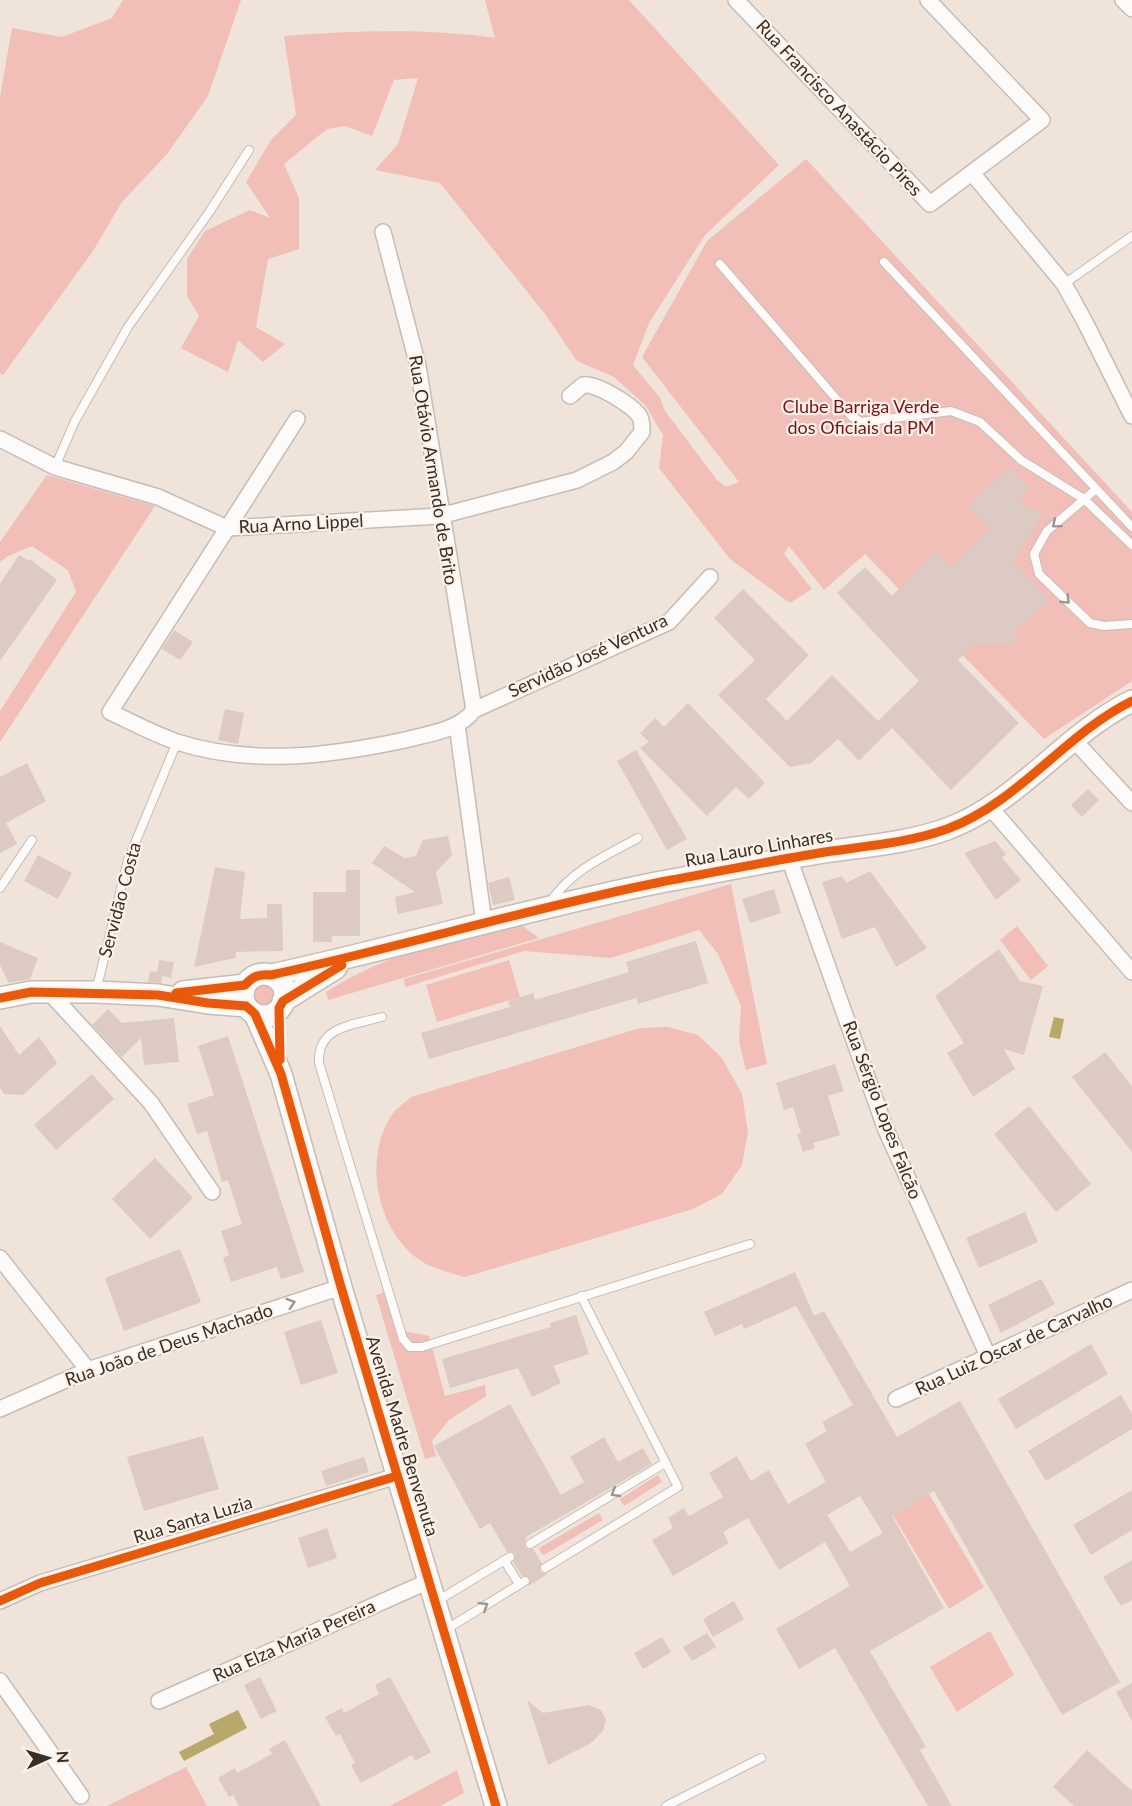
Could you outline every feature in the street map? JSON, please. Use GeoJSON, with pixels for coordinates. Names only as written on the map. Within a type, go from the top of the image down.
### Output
{"type":"FeatureCollection","features":[{"type":"Feature","properties":{"kind":"main road","name":"Rua Lauro Linhares"},"geometry":{"type":"LineString","coordinates":[[271,975],[357,957],[621,890],[789,858],[923,836],[948,829],[989,806],[1073,739],[1132,701]]}},
{"type":"Feature","properties":{"kind":"main road","name":"Rua Lauro Linhares"},"geometry":{"type":"LineString","coordinates":[[281,1005],[308,983],[357,957]]}},
{"type":"Feature","properties":{"kind":"main road"},"geometry":{"type":"LineString","coordinates":[[3,994],[96,992],[158,995],[208,1003],[249,1002],[272,1014],[281,1005],[283,988],[271,975],[261,974],[252,977],[249,1002]]}},
{"type":"Feature","properties":{"kind":"main road","name":"Avenida Madre Benvenuta"},"geometry":{"type":"LineString","coordinates":[[249,1002],[281,1074],[341,1287],[496,1806]]}},
{"type":"Feature","properties":{"kind":"main road","name":"Avenida Madre Benvenuta"},"geometry":{"type":"LineString","coordinates":[[281,1005],[281,1074]]}},
{"type":"Feature","properties":{"kind":"street","name":"Rua Francisco Anastácio Pires"},"geometry":{"type":"LineString","coordinates":[[736,0],[930,204],[972,173]]}},
{"type":"Feature","properties":{"kind":"street"},"geometry":{"type":"LineString","coordinates":[[928,0],[1042,120],[972,173],[1064,284],[1132,416]]}},
{"type":"Feature","properties":{"kind":"street"},"geometry":{"type":"LineString","coordinates":[[1123,0],[1132,9]]}},
{"type":"Feature","properties":{"kind":"street","name":"Rua Otávio Armando de Brito"},"geometry":{"type":"LineString","coordinates":[[383,232],[418,366],[440,516],[474,710]]}},
{"type":"Feature","properties":{"kind":"street","name":"Rua Arno Lippel"},"geometry":{"type":"LineString","coordinates":[[0,439],[55,467],[158,497],[227,528],[440,516],[577,480],[613,462],[626,452],[642,432],[639,417],[633,410],[595,385],[583,385],[570,396]]}},
{"type":"Feature","properties":{"kind":"street"},"geometry":{"type":"LineString","coordinates":[[227,528],[297,419]]}},
{"type":"Feature","properties":{"kind":"street","name":"Servidão José Ventura"},"geometry":{"type":"LineString","coordinates":[[227,528],[110,712],[177,742],[240,756],[304,755],[376,746],[458,725],[467,720],[474,710],[669,621],[710,577]]}},
{"type":"Feature","properties":{"kind":"street"},"geometry":{"type":"LineString","coordinates":[[458,725],[484,923]]}},
{"type":"Feature","properties":{"kind":"street"},"geometry":{"type":"LineString","coordinates":[[1073,739],[1132,802]]}},
{"type":"Feature","properties":{"kind":"street"},"geometry":{"type":"LineString","coordinates":[[989,806],[1132,972]]}},
{"type":"Feature","properties":{"kind":"street","name":"Rua Sérgio Lopes Falcão"},"geometry":{"type":"LineString","coordinates":[[789,858],[886,1131],[988,1356]]}},
{"type":"Feature","properties":{"kind":"street"},"geometry":{"type":"LineString","coordinates":[[49,992],[151,1103],[212,1192]]}},
{"type":"Feature","properties":{"kind":"street"},"geometry":{"type":"LineString","coordinates":[[0,1258],[88,1370]]}},
{"type":"Feature","properties":{"kind":"street","name":"Rua João de Deus Machado"},"geometry":{"type":"LineString","coordinates":[[0,1409],[88,1370],[341,1287]]}},
{"type":"Feature","properties":{"kind":"street","name":"Rua Luiz Oscar de Carvalho"},"geometry":{"type":"LineString","coordinates":[[896,1400],[1132,1290]]}},
{"type":"Feature","properties":{"kind":"street","name":"Rua Santa Luzia"},"geometry":{"type":"LineString","coordinates":[[0,1601],[40,1583],[397,1476]]}},
{"type":"Feature","properties":{"kind":"street","name":"Rua Elza Maria Pereira"},"geometry":{"type":"LineString","coordinates":[[159,1701],[429,1581]]}},
{"type":"Feature","properties":{"kind":"street"},"geometry":{"type":"LineString","coordinates":[[0,1681],[81,1796]]}},
{"type":"Feature","properties":{"kind":"lane"},"geometry":{"type":"LineString","coordinates":[[55,467],[75,421],[128,327],[210,211],[249,150]]}},
{"type":"Feature","properties":{"kind":"lane"},"geometry":{"type":"LineString","coordinates":[[1064,284],[1132,236]]}},
{"type":"Feature","properties":{"kind":"lane"},"geometry":{"type":"LineString","coordinates":[[884,262],[1132,527]]}},
{"type":"Feature","properties":{"kind":"lane"},"geometry":{"type":"LineString","coordinates":[[720,264],[851,416],[861,422],[951,411],[980,422],[1021,460],[1084,500],[1132,545]]}},
{"type":"Feature","properties":{"kind":"lane"},"geometry":{"type":"LineString","coordinates":[[1095,490],[1047,531],[1034,554],[1039,574],[1090,623],[1104,626],[1132,624]]}},
{"type":"Feature","properties":{"kind":"lane","name":"Servidão Costa"},"geometry":{"type":"LineString","coordinates":[[96,992],[128,860],[177,742]]}},
{"type":"Feature","properties":{"kind":"lane"},"geometry":{"type":"LineString","coordinates":[[547,908],[567,879],[638,838]]}},
{"type":"Feature","properties":{"kind":"lane"},"geometry":{"type":"LineString","coordinates":[[0,888],[32,840]]}},
{"type":"Feature","properties":{"kind":"lane"},"geometry":{"type":"LineString","coordinates":[[382,1017],[339,1029],[325,1037],[318,1049],[319,1063],[403,1340],[410,1347],[422,1347],[750,1244]]}},
{"type":"Feature","properties":{"kind":"lane"},"geometry":{"type":"LineString","coordinates":[[545,1568],[678,1487],[581,1296]]}},
{"type":"Feature","properties":{"kind":"lane"},"geometry":{"type":"LineString","coordinates":[[530,1545],[665,1463]]}},
{"type":"Feature","properties":{"kind":"lane"},"geometry":{"type":"LineString","coordinates":[[435,1602],[507,1558],[522,1582],[443,1631]]}},
{"type":"Feature","properties":{"kind":"lane"},"geometry":{"type":"LineString","coordinates":[[666,1806],[761,1758]]}},
{"type":"Feature","properties":{"kind":"green space"},"geometry":{"type":"Polygon","coordinates":[[[123,0],[241,0],[208,96],[167,154],[122,202],[93,251],[3,375],[0,373],[0,97],[12,28],[62,37],[112,18],[123,0]]]}},
{"type":"Feature","properties":{"kind":"green space","name":"Clube Barriga Verde dos Oficiais da PM"},"geometry":{"type":"Polygon","coordinates":[[[485,0],[629,0],[779,165],[705,235],[649,323],[633,365],[660,398],[665,411],[717,480],[726,487],[739,482],[642,357],[707,241],[806,159],[1132,512],[1132,681],[1044,739],[865,554],[824,590],[789,546],[784,554],[812,589],[790,603],[730,559],[659,468],[663,435],[646,406],[614,377],[577,361],[545,314],[440,183],[375,170],[398,144],[418,78],[394,80],[372,136],[345,126],[327,129],[284,164],[299,198],[299,249],[268,259],[256,327],[285,344],[263,362],[238,340],[228,372],[181,348],[199,316],[187,296],[187,259],[205,231],[250,210],[270,218],[246,182],[271,140],[296,115],[284,36],[390,31],[495,38],[485,0]]]}},
{"type":"Feature","properties":{"kind":"green space"},"geometry":{"type":"Polygon","coordinates":[[[47,475],[155,506],[0,742],[0,711],[76,592],[68,570],[32,546],[0,562],[0,542],[47,475]]]}},
{"type":"Feature","properties":{"kind":"green space"},"geometry":{"type":"Polygon","coordinates":[[[731,884],[767,1064],[746,1070],[739,1041],[741,1006],[718,954],[699,930],[611,958],[524,951],[405,987],[404,979],[731,884]]]}},
{"type":"Feature","properties":{"kind":"green space"},"geometry":{"type":"Polygon","coordinates":[[[516,921],[539,938],[328,1000],[326,992],[394,958],[516,921]]]}},
{"type":"Feature","properties":{"kind":"green space"},"geometry":{"type":"Polygon","coordinates":[[[1017,926],[1048,966],[1031,980],[1000,940],[1017,926]]]}},
{"type":"Feature","properties":{"kind":"green space"},"geometry":{"type":"Polygon","coordinates":[[[509,960],[520,997],[437,1022],[426,985],[509,960]]]}},
{"type":"Feature","properties":{"kind":"green space"},"geometry":{"type":"Polygon","coordinates":[[[264,981],[273,985],[277,994],[273,1003],[264,1007],[255,1003],[251,994],[255,985],[264,981]]]}},
{"type":"Feature","properties":{"kind":"green space"},"geometry":{"type":"Polygon","coordinates":[[[668,1027],[698,1035],[722,1058],[742,1094],[748,1132],[742,1165],[722,1194],[693,1209],[465,1277],[426,1264],[401,1243],[383,1209],[376,1171],[383,1133],[393,1113],[411,1097],[640,1028],[668,1027]]]}},
{"type":"Feature","properties":{"kind":"green space"},"geometry":{"type":"Polygon","coordinates":[[[390,1290],[403,1331],[429,1336],[445,1396],[485,1385],[486,1396],[449,1420],[432,1441],[436,1456],[425,1459],[376,1295],[390,1290]]]}},
{"type":"Feature","properties":{"kind":"green space"},"geometry":{"type":"Polygon","coordinates":[[[658,1475],[662,1482],[624,1506],[620,1499],[658,1475]]]}},
{"type":"Feature","properties":{"kind":"green space"},"geometry":{"type":"Polygon","coordinates":[[[929,1494],[984,1587],[949,1609],[893,1515],[929,1494]]]}},
{"type":"Feature","properties":{"kind":"green space"},"geometry":{"type":"Polygon","coordinates":[[[599,1513],[603,1520],[544,1555],[541,1553],[539,1548],[599,1513]]]}},
{"type":"Feature","properties":{"kind":"green space"},"geometry":{"type":"Polygon","coordinates":[[[990,1631],[1014,1675],[957,1712],[930,1667],[990,1631]]]}},
{"type":"Feature","properties":{"kind":"green space"},"geometry":{"type":"Polygon","coordinates":[[[186,1767],[207,1806],[107,1806],[186,1767]]]}},
{"type":"Feature","properties":{"kind":"green space"},"geometry":{"type":"Polygon","coordinates":[[[457,1770],[464,1793],[440,1806],[390,1806],[457,1770]]]}},
{"type":"Feature","properties":{"kind":"shaded area"},"geometry":{"type":"Polygon","coordinates":[[[1054,1017],[1064,1019],[1060,1039],[1049,1037],[1054,1017]]]}},
{"type":"Feature","properties":{"kind":"shaded area"},"geometry":{"type":"Polygon","coordinates":[[[238,1710],[247,1728],[184,1761],[179,1752],[214,1734],[209,1724],[238,1710]]]}},
{"type":"Feature","properties":{"kind":"building"},"geometry":{"type":"Polygon","coordinates":[[[1009,467],[1030,489],[1018,501],[1042,515],[1013,562],[1050,600],[1014,632],[1019,642],[973,645],[958,660],[1019,723],[951,790],[892,728],[859,761],[838,739],[811,763],[790,767],[718,695],[755,660],[714,618],[743,589],[809,655],[766,699],[787,721],[832,675],[878,721],[919,681],[837,593],[865,567],[892,596],[936,551],[952,567],[989,528],[968,506],[1009,467]]]}},
{"type":"Feature","properties":{"kind":"building"},"geometry":{"type":"Polygon","coordinates":[[[19,555],[29,561],[30,559],[57,580],[0,661],[0,584],[19,555]]]}},
{"type":"Feature","properties":{"kind":"building"},"geometry":{"type":"Polygon","coordinates":[[[174,630],[193,642],[180,660],[162,649],[174,630]]]}},
{"type":"Feature","properties":{"kind":"building"},"geometry":{"type":"Polygon","coordinates":[[[688,703],[765,783],[749,799],[736,787],[707,816],[640,748],[649,742],[640,733],[655,718],[664,727],[688,703]]]}},
{"type":"Feature","properties":{"kind":"building"},"geometry":{"type":"Polygon","coordinates":[[[225,709],[244,713],[238,744],[218,740],[225,709]]]}},
{"type":"Feature","properties":{"kind":"building"},"geometry":{"type":"Polygon","coordinates":[[[636,750],[687,839],[667,850],[617,761],[636,750]]]}},
{"type":"Feature","properties":{"kind":"building"},"geometry":{"type":"Polygon","coordinates":[[[27,763],[46,801],[6,823],[17,844],[0,853],[0,777],[27,763]]]}},
{"type":"Feature","properties":{"kind":"building"},"geometry":{"type":"Polygon","coordinates":[[[1088,789],[1099,800],[1082,817],[1071,805],[1088,789]]]}},
{"type":"Feature","properties":{"kind":"building"},"geometry":{"type":"Polygon","coordinates":[[[448,836],[452,855],[436,872],[443,904],[398,914],[395,897],[415,892],[372,863],[384,846],[405,858],[416,856],[423,840],[448,836]]]}},
{"type":"Feature","properties":{"kind":"building"},"geometry":{"type":"Polygon","coordinates":[[[995,841],[1006,854],[1002,858],[1021,880],[996,900],[964,853],[995,841]]]}},
{"type":"Feature","properties":{"kind":"building"},"geometry":{"type":"Polygon","coordinates":[[[38,855],[72,873],[58,899],[24,881],[38,855]]]}},
{"type":"Feature","properties":{"kind":"building"},"geometry":{"type":"Polygon","coordinates":[[[215,867],[245,872],[240,919],[267,918],[267,904],[282,904],[283,951],[236,952],[235,958],[194,967],[215,867]]]}},
{"type":"Feature","properties":{"kind":"building"},"geometry":{"type":"Polygon","coordinates":[[[346,870],[360,870],[360,936],[332,936],[332,942],[313,942],[313,892],[346,892],[346,870]]]}},
{"type":"Feature","properties":{"kind":"building"},"geometry":{"type":"Polygon","coordinates":[[[870,871],[927,948],[896,967],[875,927],[842,939],[822,882],[842,876],[846,883],[870,871]]]}},
{"type":"Feature","properties":{"kind":"building"},"geometry":{"type":"Polygon","coordinates":[[[509,877],[515,900],[493,905],[488,883],[509,877]]]}},
{"type":"Feature","properties":{"kind":"building"},"geometry":{"type":"Polygon","coordinates":[[[774,889],[781,913],[750,923],[742,899],[774,889]]]}},
{"type":"Feature","properties":{"kind":"building"},"geometry":{"type":"Polygon","coordinates":[[[696,941],[708,983],[638,1004],[636,998],[429,1059],[421,1033],[510,1007],[508,1001],[533,993],[535,1000],[629,972],[626,962],[696,941]]]}},
{"type":"Feature","properties":{"kind":"building"},"geometry":{"type":"Polygon","coordinates":[[[0,942],[38,958],[30,979],[9,983],[0,965],[0,942]]]}},
{"type":"Feature","properties":{"kind":"building"},"geometry":{"type":"Polygon","coordinates":[[[999,949],[1020,981],[1043,986],[1024,1055],[1004,1049],[1015,1069],[973,1097],[947,1053],[964,1043],[935,996],[999,949]]]}},
{"type":"Feature","properties":{"kind":"building"},"geometry":{"type":"Polygon","coordinates":[[[159,960],[174,962],[171,978],[162,976],[161,983],[148,982],[150,971],[157,972],[159,960]]]}},
{"type":"Feature","properties":{"kind":"building"},"geometry":{"type":"Polygon","coordinates":[[[108,1009],[122,1023],[174,1018],[179,1062],[144,1065],[141,1038],[122,1057],[92,1025],[108,1009]]]}},
{"type":"Feature","properties":{"kind":"building"},"geometry":{"type":"Polygon","coordinates":[[[0,1026],[19,1055],[39,1037],[57,1063],[23,1095],[4,1094],[0,1088],[0,1026]]]}},
{"type":"Feature","properties":{"kind":"building"},"geometry":{"type":"Polygon","coordinates":[[[228,1036],[304,1272],[281,1279],[277,1267],[231,1282],[223,1258],[229,1255],[221,1231],[242,1224],[228,1180],[222,1182],[207,1131],[197,1134],[187,1104],[214,1095],[198,1046],[228,1036]]]}},
{"type":"Feature","properties":{"kind":"building"},"geometry":{"type":"Polygon","coordinates":[[[1105,1052],[1132,1086],[1132,1152],[1072,1077],[1105,1052]]]}},
{"type":"Feature","properties":{"kind":"building"},"geometry":{"type":"Polygon","coordinates":[[[835,1064],[844,1091],[828,1096],[840,1135],[813,1143],[815,1148],[803,1152],[797,1134],[801,1133],[793,1107],[784,1110],[776,1083],[835,1064]]]}},
{"type":"Feature","properties":{"kind":"building"},"geometry":{"type":"Polygon","coordinates":[[[92,1074],[114,1099],[56,1150],[34,1125],[92,1074]]]}},
{"type":"Feature","properties":{"kind":"building"},"geometry":{"type":"Polygon","coordinates":[[[1029,1106],[1091,1184],[1056,1212],[994,1134],[1029,1106]]]}},
{"type":"Feature","properties":{"kind":"building"},"geometry":{"type":"Polygon","coordinates":[[[155,1158],[193,1198],[150,1239],[112,1199],[155,1158]]]}},
{"type":"Feature","properties":{"kind":"building"},"geometry":{"type":"Polygon","coordinates":[[[1025,1212],[1038,1242],[979,1268],[966,1238],[1025,1212]]]}},
{"type":"Feature","properties":{"kind":"building"},"geometry":{"type":"Polygon","coordinates":[[[180,1249],[201,1302],[124,1331],[105,1278],[180,1249]]]}},
{"type":"Feature","properties":{"kind":"building"},"geometry":{"type":"Polygon","coordinates":[[[795,1272],[814,1316],[824,1311],[897,1437],[960,1401],[1120,1682],[1062,1715],[934,1491],[892,1516],[944,1608],[870,1651],[926,1747],[920,1750],[952,1806],[928,1806],[835,1648],[799,1669],[776,1629],[850,1586],[825,1542],[779,1570],[748,1518],[723,1532],[729,1543],[673,1576],[652,1540],[673,1528],[668,1518],[684,1508],[689,1516],[723,1497],[709,1473],[737,1456],[751,1481],[769,1470],[788,1504],[826,1482],[805,1444],[827,1431],[822,1422],[853,1405],[796,1306],[744,1329],[742,1324],[715,1336],[704,1312],[795,1272]],[[860,1496],[827,1515],[850,1552],[883,1533],[860,1496]]]}},
{"type":"Feature","properties":{"kind":"building"},"geometry":{"type":"Polygon","coordinates":[[[1041,1279],[1055,1304],[1001,1333],[988,1305],[1041,1279]]]}},
{"type":"Feature","properties":{"kind":"building"},"geometry":{"type":"Polygon","coordinates":[[[576,1315],[589,1354],[553,1366],[561,1383],[532,1397],[518,1368],[450,1388],[442,1359],[551,1327],[550,1323],[576,1315]]]}},
{"type":"Feature","properties":{"kind":"building"},"geometry":{"type":"Polygon","coordinates":[[[321,1320],[338,1373],[301,1385],[284,1332],[321,1320]]]}},
{"type":"Feature","properties":{"kind":"building"},"geometry":{"type":"Polygon","coordinates":[[[1091,1344],[1108,1374],[1016,1429],[998,1399],[1091,1344]]]}},
{"type":"Feature","properties":{"kind":"building"},"geometry":{"type":"Polygon","coordinates":[[[1121,1395],[1132,1414],[1132,1429],[1046,1481],[1028,1451],[1121,1395]]]}},
{"type":"Feature","properties":{"kind":"building"},"geometry":{"type":"Polygon","coordinates":[[[510,1404],[561,1495],[584,1482],[570,1457],[604,1437],[618,1462],[643,1448],[652,1464],[526,1537],[525,1548],[533,1549],[542,1563],[540,1572],[548,1574],[528,1586],[530,1578],[522,1576],[513,1562],[515,1553],[507,1552],[490,1523],[480,1529],[434,1446],[510,1404]]]}},
{"type":"Feature","properties":{"kind":"building"},"geometry":{"type":"Polygon","coordinates":[[[203,1436],[219,1489],[144,1511],[127,1457],[203,1436]]]}},
{"type":"Feature","properties":{"kind":"building"},"geometry":{"type":"Polygon","coordinates":[[[364,1457],[369,1472],[326,1486],[321,1471],[364,1457]]]}},
{"type":"Feature","properties":{"kind":"building"},"geometry":{"type":"Polygon","coordinates":[[[1132,1490],[1132,1530],[1091,1555],[1073,1525],[1132,1490]]]}},
{"type":"Feature","properties":{"kind":"building"},"geometry":{"type":"Polygon","coordinates":[[[327,1528],[337,1558],[308,1568],[298,1538],[327,1528]]]}},
{"type":"Feature","properties":{"kind":"building"},"geometry":{"type":"Polygon","coordinates":[[[1132,1560],[1132,1600],[1121,1606],[1103,1577],[1132,1560]]]}},
{"type":"Feature","properties":{"kind":"building"},"geometry":{"type":"Polygon","coordinates":[[[734,1601],[744,1619],[713,1637],[703,1619],[734,1601]]]}},
{"type":"Feature","properties":{"kind":"building"},"geometry":{"type":"Polygon","coordinates":[[[707,1633],[716,1647],[692,1661],[683,1647],[707,1633]]]}},
{"type":"Feature","properties":{"kind":"building"},"geometry":{"type":"Polygon","coordinates":[[[662,1637],[671,1652],[643,1669],[634,1653],[662,1637]]]}},
{"type":"Feature","properties":{"kind":"building"},"geometry":{"type":"Polygon","coordinates":[[[260,1677],[277,1711],[261,1719],[244,1685],[260,1677]]]}},
{"type":"Feature","properties":{"kind":"building"},"geometry":{"type":"Polygon","coordinates":[[[390,1677],[431,1752],[415,1761],[412,1755],[361,1783],[351,1765],[355,1763],[340,1734],[336,1736],[325,1717],[342,1708],[344,1713],[379,1694],[375,1685],[390,1677]]]}},
{"type":"Feature","properties":{"kind":"building"},"geometry":{"type":"Polygon","coordinates":[[[1132,1683],[1132,1721],[1116,1692],[1132,1683]]]}},
{"type":"Feature","properties":{"kind":"building"},"geometry":{"type":"Polygon","coordinates":[[[527,1700],[543,1713],[588,1705],[601,1710],[606,1720],[603,1731],[591,1743],[548,1765],[527,1700]]]}},
{"type":"Feature","properties":{"kind":"building"},"geometry":{"type":"Polygon","coordinates":[[[285,1740],[321,1806],[239,1806],[233,1795],[229,1797],[218,1778],[235,1768],[237,1773],[272,1754],[269,1749],[285,1740]]]}},
{"type":"Feature","properties":{"kind":"building"},"geometry":{"type":"Polygon","coordinates":[[[1087,1750],[1132,1791],[1132,1806],[1074,1806],[1053,1787],[1087,1750]]]}},
{"type":"Feature","properties":{"kind":"cycle path"},"geometry":{"type":"LineString","coordinates":[[176,993],[245,985],[260,975],[271,975],[320,964],[612,892],[932,834],[973,817],[996,803],[1085,731],[1132,701]]}},
{"type":"Feature","properties":{"kind":"cycle path"},"geometry":{"type":"LineString","coordinates":[[280,1060],[279,1008],[283,1001],[342,965]]}},
{"type":"Feature","properties":{"kind":"cycle path"},"geometry":{"type":"LineString","coordinates":[[0,998],[31,992],[158,995],[246,1006],[255,1014],[281,1074],[341,1287],[496,1806]]}},
{"type":"Feature","properties":{"kind":"cycle path"},"geometry":{"type":"LineString","coordinates":[[0,1601],[40,1583],[397,1476]]}}]}
